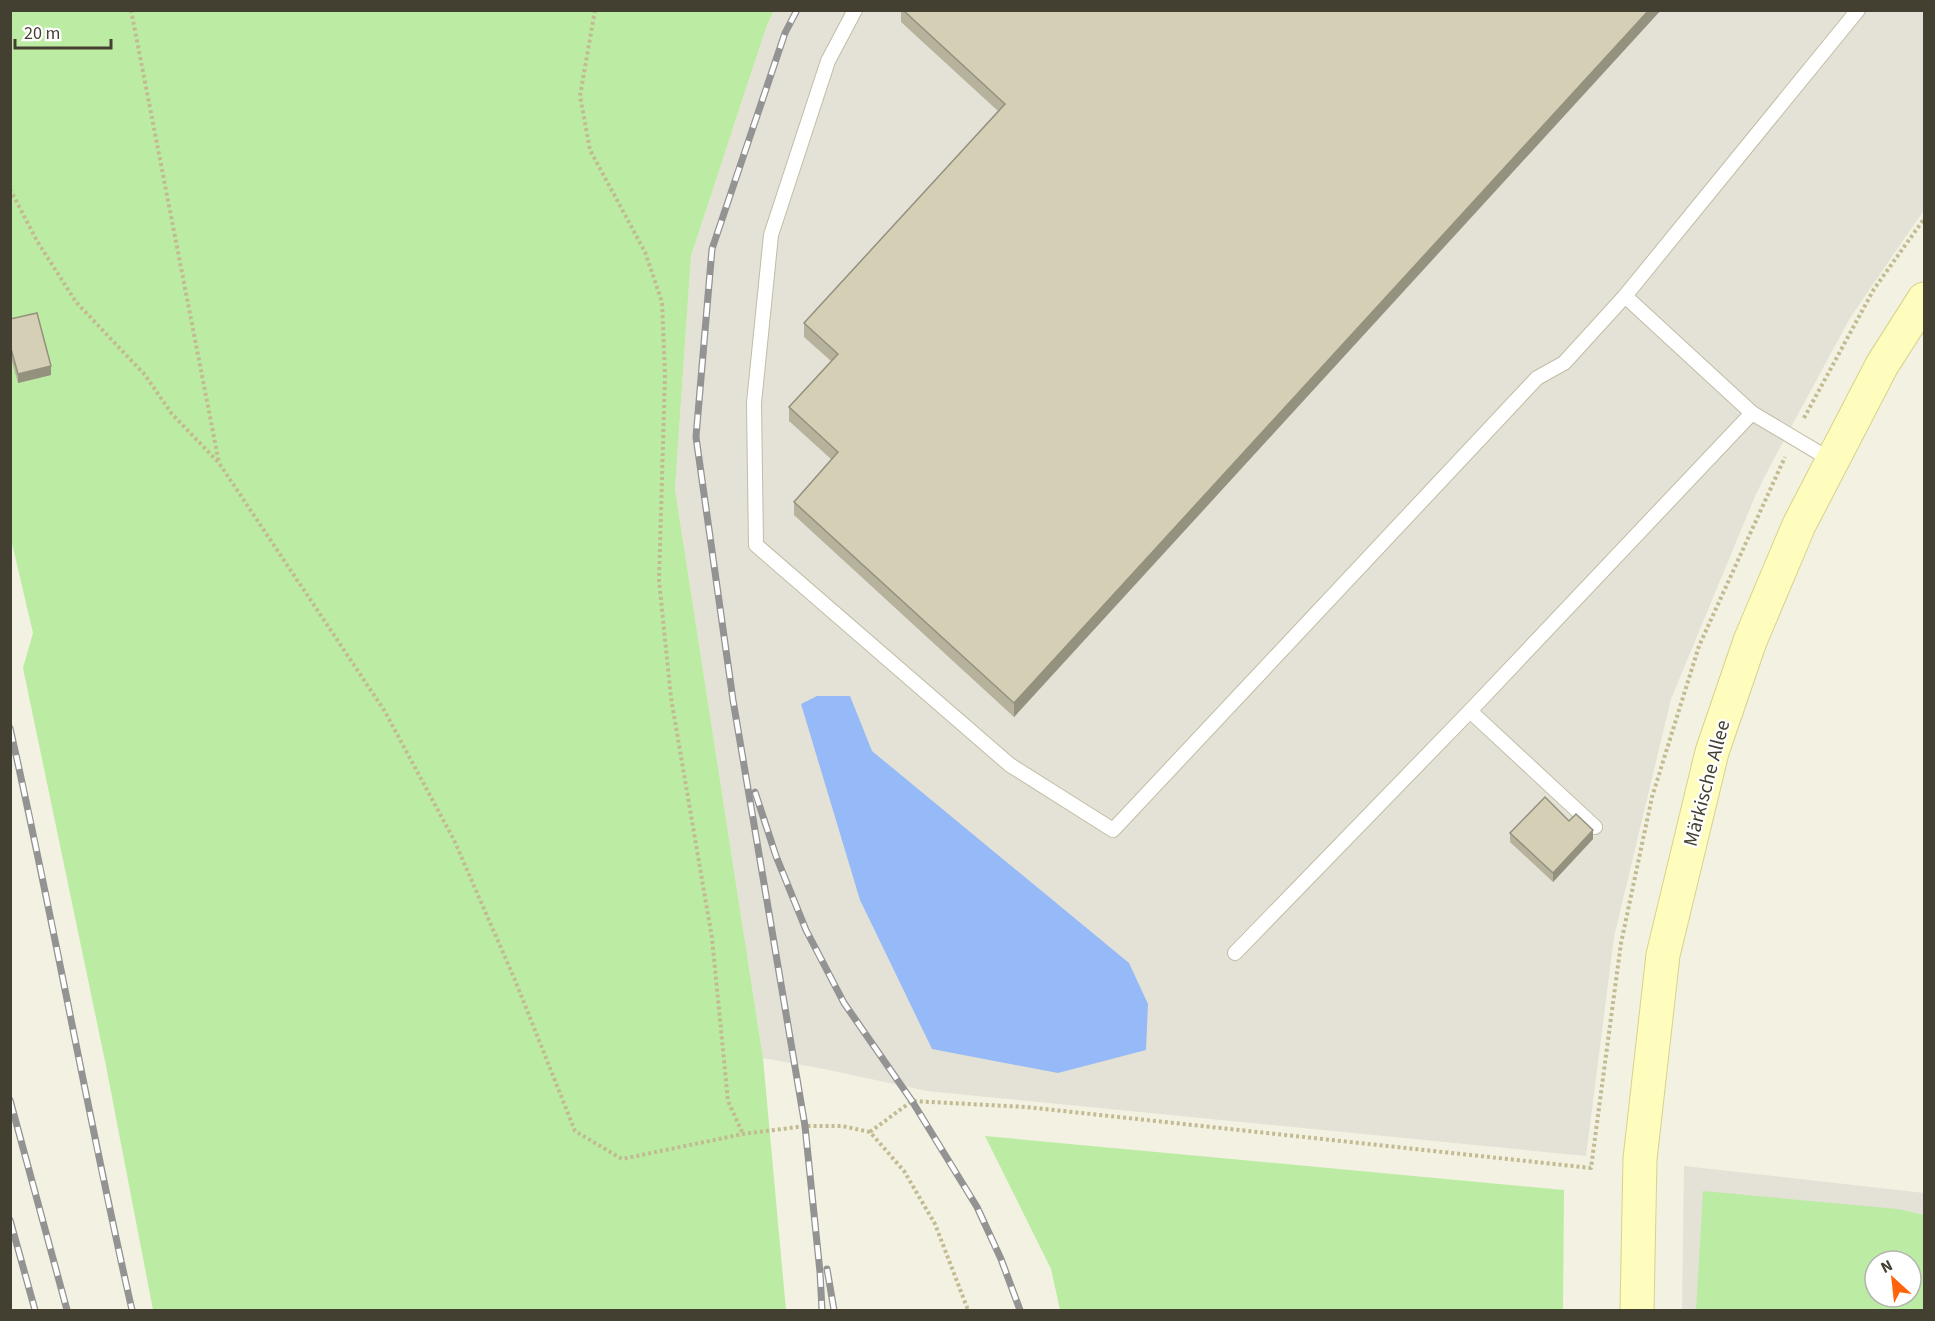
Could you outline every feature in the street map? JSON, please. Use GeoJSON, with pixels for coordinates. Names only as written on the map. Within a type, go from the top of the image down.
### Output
{"type":"FeatureCollection","features":[{"type":"Feature","properties":{"kind":"street","name":"Märkische Allee"},"geometry":{"type":"LineString","coordinates":[[1637,1311],[1640,1158],[1663,955],[1712,752],[1742,663],[1799,525],[1882,365],[1924,299]]}},
{"type":"Feature","properties":{"kind":"lane"},"geometry":{"type":"LineString","coordinates":[[855,10],[828,61],[771,235],[753,403],[756,545],[1010,765],[1113,830],[1537,378],[1564,363],[1625,296],[1858,10]]}},
{"type":"Feature","properties":{"kind":"lane"},"geometry":{"type":"LineString","coordinates":[[1625,296],[1752,413],[1831,460]]}},
{"type":"Feature","properties":{"kind":"lane"},"geometry":{"type":"LineString","coordinates":[[1235,953],[1470,711],[1752,413]]}},
{"type":"Feature","properties":{"kind":"lane"},"geometry":{"type":"LineString","coordinates":[[1470,711],[1595,827]]}},
{"type":"Feature","properties":{"kind":"path"},"geometry":{"type":"LineString","coordinates":[[131,10],[219,463]]}},
{"type":"Feature","properties":{"kind":"path"},"geometry":{"type":"LineString","coordinates":[[595,10],[580,96],[590,150],[645,252],[662,302],[665,375],[659,580],[671,698],[712,938],[728,1101],[743,1134]]}},
{"type":"Feature","properties":{"kind":"path"},"geometry":{"type":"LineString","coordinates":[[10,189],[37,241],[76,302],[145,375],[172,414],[219,463],[384,710],[454,840],[515,980],[575,1131],[622,1159],[743,1134],[805,1126],[842,1126],[870,1132],[904,1171],[935,1224],[968,1311]]}},
{"type":"Feature","properties":{"kind":"path"},"geometry":{"type":"LineString","coordinates":[[870,1132],[912,1101],[957,1102],[1026,1107],[1591,1168]]}},
{"type":"Feature","properties":{"kind":"shaded area"},"geometry":{"type":"Polygon","coordinates":[[[774,11],[1924,11],[1924,210],[1850,318],[1770,466],[1756,494],[1671,699],[1614,937],[1586,1156],[927,1091],[763,1058],[675,489],[691,256],[767,25],[774,11]]]}},
{"type":"Feature","properties":{"kind":"shaded area"},"geometry":{"type":"Polygon","coordinates":[[[1684,1166],[1924,1193],[1924,1310],[1682,1310],[1684,1166]]]}},
{"type":"Feature","properties":{"kind":"green space"},"geometry":{"type":"Polygon","coordinates":[[[10,11],[774,11],[767,25],[691,256],[675,489],[763,1058],[786,1310],[153,1310],[106,1066],[23,668],[33,633],[10,535],[10,11]]]}},
{"type":"Feature","properties":{"kind":"green space"},"geometry":{"type":"Polygon","coordinates":[[[985,1136],[1564,1190],[1563,1310],[1060,1310],[1051,1269],[985,1136]]]}},
{"type":"Feature","properties":{"kind":"green space"},"geometry":{"type":"Polygon","coordinates":[[[1703,1191],[1898,1209],[1924,1215],[1924,1310],[1696,1310],[1703,1191]]]}},
{"type":"Feature","properties":{"kind":"water"},"geometry":{"type":"Polygon","coordinates":[[[817,696],[850,696],[872,751],[1129,963],[1148,1004],[1146,1050],[1058,1073],[932,1049],[860,900],[801,704],[817,696]]]}},
{"type":"Feature","properties":{"kind":"building"},"geometry":{"type":"Polygon","coordinates":[[[903,10],[1649,10],[1014,703],[794,502],[838,452],[789,407],[838,354],[804,323],[1005,104],[903,10]]]}},
{"type":"Feature","properties":{"kind":"building"},"geometry":{"type":"Polygon","coordinates":[[[37,313],[51,366],[18,374],[10,345],[10,319],[37,313]]]}},
{"type":"Feature","properties":{"kind":"building"},"geometry":{"type":"Polygon","coordinates":[[[1545,797],[1569,821],[1576,814],[1593,830],[1553,873],[1510,833],[1545,797]]]}},
{"type":"Feature","properties":{"kind":"railway"},"geometry":{"type":"LineString","coordinates":[[797,10],[785,33],[712,249],[696,437],[733,700],[805,1126],[822,1310]]}},
{"type":"Feature","properties":{"kind":"railway"},"geometry":{"type":"LineString","coordinates":[[10,728],[132,1310]]}},
{"type":"Feature","properties":{"kind":"railway"},"geometry":{"type":"LineString","coordinates":[[755,792],[776,856],[806,930],[844,1003],[912,1101],[977,1207],[1001,1259],[1020,1310]]}},
{"type":"Feature","properties":{"kind":"railway"},"geometry":{"type":"LineString","coordinates":[[10,1100],[67,1310]]}},
{"type":"Feature","properties":{"kind":"railway"},"geometry":{"type":"LineString","coordinates":[[10,1220],[35,1310]]}},
{"type":"Feature","properties":{"kind":"railway"},"geometry":{"type":"LineString","coordinates":[[827,1269],[834,1310]]}}]}
